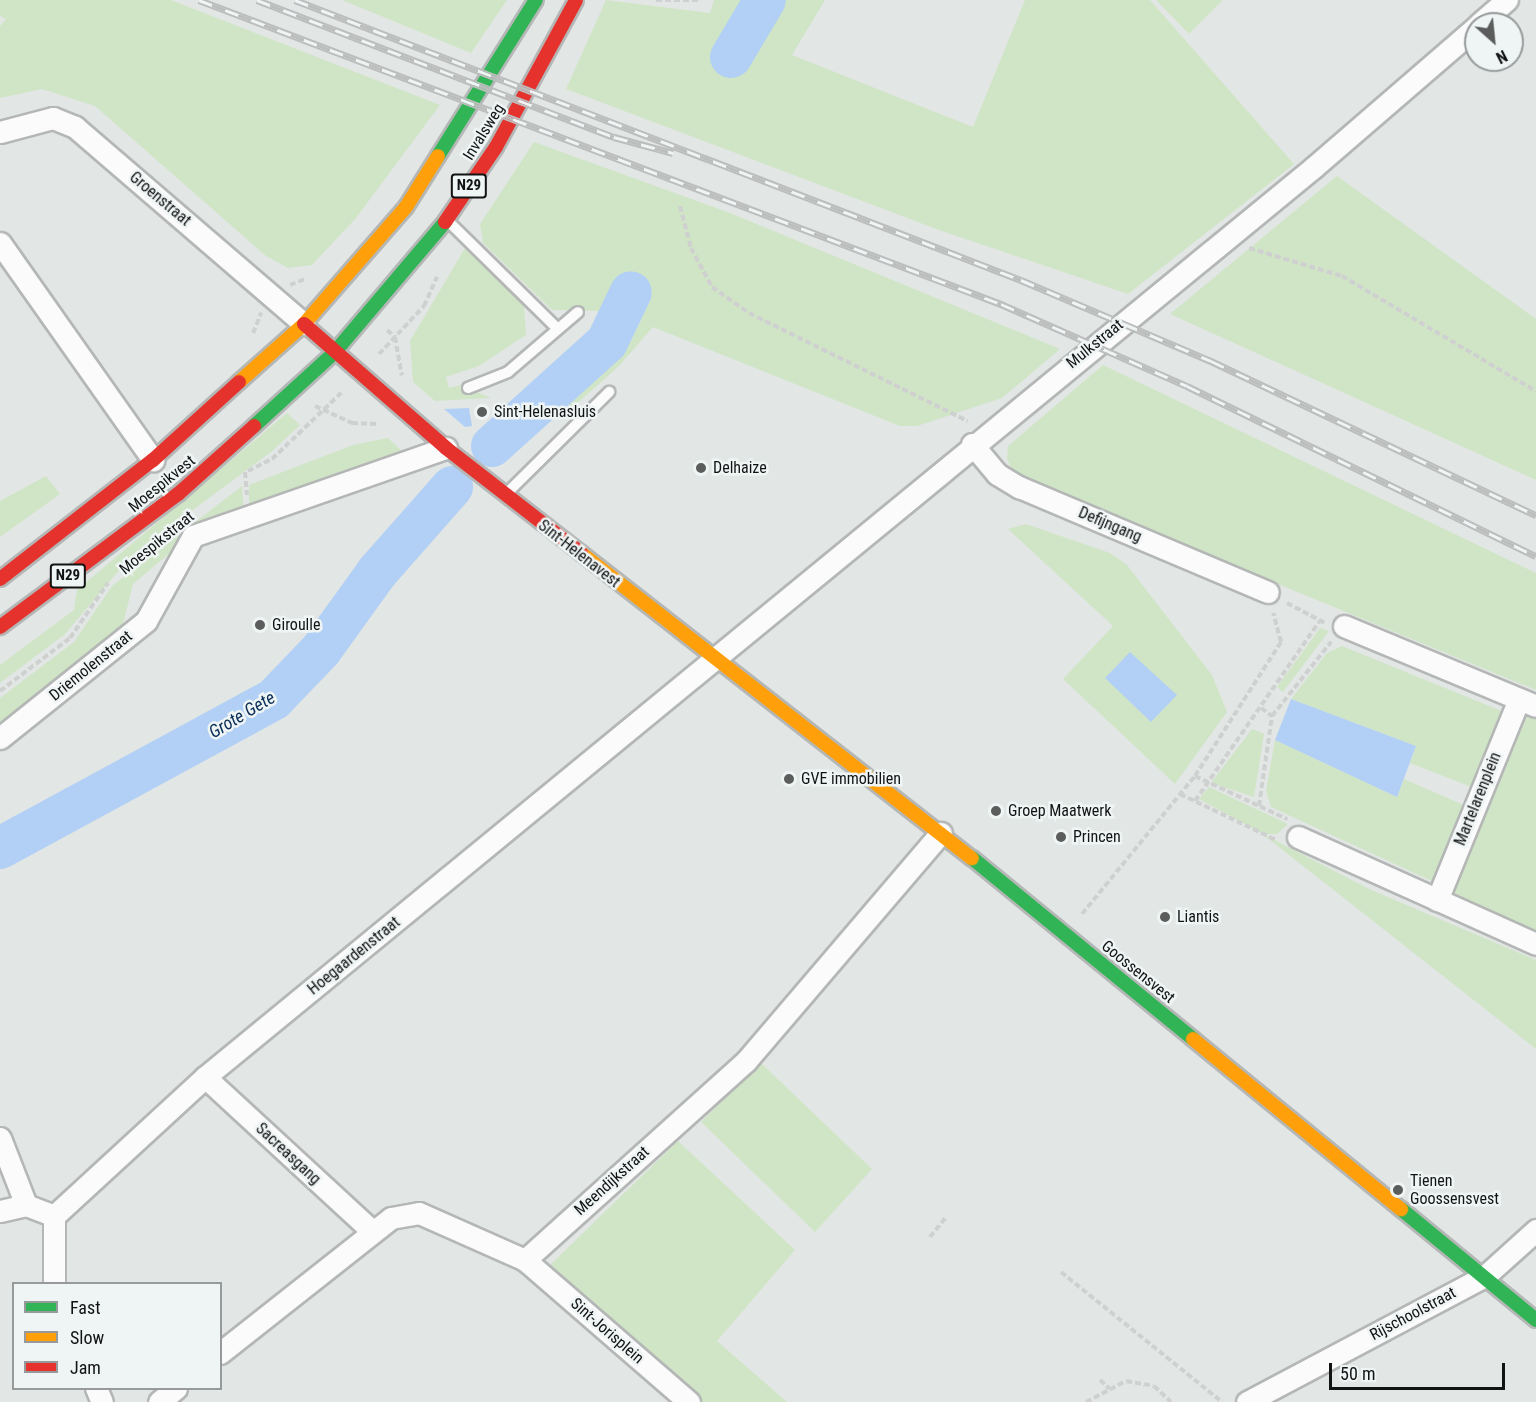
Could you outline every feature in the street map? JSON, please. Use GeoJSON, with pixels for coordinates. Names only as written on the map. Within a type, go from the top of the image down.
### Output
{"type":"FeatureCollection","features":[{"type":"Feature","properties":{"kind":"main road","name":"Invalsweg"},"geometry":{"type":"LineString","coordinates":[[304,324],[406,207],[536,0]]}},
{"type":"Feature","properties":{"kind":"main road","name":"Invalsweg"},"geometry":{"type":"LineString","coordinates":[[334,353],[446,220],[496,147],[576,0]]}},
{"type":"Feature","properties":{"kind":"main road","name":"Sint-Helenavest"},"geometry":{"type":"LineString","coordinates":[[304,324],[411,420],[713,659]]}},
{"type":"Feature","properties":{"kind":"main road","name":"Moespikvest"},"geometry":{"type":"LineString","coordinates":[[0,579],[153,460],[304,324]]}},
{"type":"Feature","properties":{"kind":"main road","name":"Moespikvest"},"geometry":{"type":"LineString","coordinates":[[0,627],[178,494],[334,353]]}},
{"type":"Feature","properties":{"kind":"main road","name":"Goossensvest"},"geometry":{"type":"LineString","coordinates":[[713,659],[941,833],[1536,1320]]}},
{"type":"Feature","properties":{"kind":"street"},"geometry":{"type":"LineString","coordinates":[[1493,12],[1507,0]]}},
{"type":"Feature","properties":{"kind":"street","name":"Mulkstraat"},"geometry":{"type":"LineString","coordinates":[[713,659],[1218,245],[1464,37]]}},
{"type":"Feature","properties":{"kind":"street","name":"Groenstraat"},"geometry":{"type":"LineString","coordinates":[[0,132],[53,118],[75,127],[304,324]]}},
{"type":"Feature","properties":{"kind":"street"},"geometry":{"type":"LineString","coordinates":[[0,243],[153,460]]}},
{"type":"Feature","properties":{"kind":"street","name":"Defijngang"},"geometry":{"type":"LineString","coordinates":[[980,438],[997,474],[1019,487],[1264,590]]}},
{"type":"Feature","properties":{"kind":"street","name":"Driemolenstraat"},"geometry":{"type":"LineString","coordinates":[[0,738],[146,621],[193,536],[446,448]]}},
{"type":"Feature","properties":{"kind":"street","name":"Martelarenplein"},"geometry":{"type":"LineString","coordinates":[[1344,626],[1527,702],[1437,900]]}},
{"type":"Feature","properties":{"kind":"street","name":"Hoegaardenstraat"},"geometry":{"type":"LineString","coordinates":[[54,1216],[205,1077],[713,659]]}},
{"type":"Feature","properties":{"kind":"street","name":"Meendijkstraat"},"geometry":{"type":"LineString","coordinates":[[525,1260],[746,1061],[941,833]]}},
{"type":"Feature","properties":{"kind":"street"},"geometry":{"type":"LineString","coordinates":[[1298,837],[1536,944]]}},
{"type":"Feature","properties":{"kind":"street","name":"Sacreasgang"},"geometry":{"type":"LineString","coordinates":[[205,1077],[372,1232]]}},
{"type":"Feature","properties":{"kind":"street"},"geometry":{"type":"LineString","coordinates":[[0,1138],[26,1205]]}},
{"type":"Feature","properties":{"kind":"street"},"geometry":{"type":"LineString","coordinates":[[0,1211],[26,1205],[54,1216],[54,1282]]}},
{"type":"Feature","properties":{"kind":"street"},"geometry":{"type":"LineString","coordinates":[[222,1351],[391,1218],[419,1214],[525,1260]]}},
{"type":"Feature","properties":{"kind":"street"},"geometry":{"type":"LineString","coordinates":[[1485,1276],[1536,1230]]}},
{"type":"Feature","properties":{"kind":"street","name":"Sint-Jorisplein"},"geometry":{"type":"LineString","coordinates":[[525,1260],[689,1402]]}},
{"type":"Feature","properties":{"kind":"street","name":"Rijschoolstraat"},"geometry":{"type":"LineString","coordinates":[[1247,1402],[1485,1276]]}},
{"type":"Feature","properties":{"kind":"street"},"geometry":{"type":"LineString","coordinates":[[159,1402],[175,1390]]}},
{"type":"Feature","properties":{"kind":"lane"},"geometry":{"type":"LineString","coordinates":[[446,220],[557,328]]}},
{"type":"Feature","properties":{"kind":"lane"},"geometry":{"type":"LineString","coordinates":[[468,388],[508,372],[578,312]]}},
{"type":"Feature","properties":{"kind":"lane"},"geometry":{"type":"LineString","coordinates":[[505,495],[609,392]]}},
{"type":"Feature","properties":{"kind":"path"},"geometry":{"type":"LineString","coordinates":[[656,0],[701,0]]}},
{"type":"Feature","properties":{"kind":"path"},"geometry":{"type":"LineString","coordinates":[[680,206],[691,248],[712,287],[749,314],[980,438]]}},
{"type":"Feature","properties":{"kind":"path"},"geometry":{"type":"LineString","coordinates":[[1218,245],[1287,256],[1342,276],[1536,391]]}},
{"type":"Feature","properties":{"kind":"path"},"geometry":{"type":"LineString","coordinates":[[395,337],[404,326]]}},
{"type":"Feature","properties":{"kind":"path"},"geometry":{"type":"LineString","coordinates":[[236,479],[272,459],[326,409],[351,423],[411,420]]}},
{"type":"Feature","properties":{"kind":"path","name":"Moespikstraat"},"geometry":{"type":"LineString","coordinates":[[0,691],[70,638],[117,576]]}},
{"type":"Feature","properties":{"kind":"path"},"geometry":{"type":"LineString","coordinates":[[1259,806],[1272,716],[1344,626],[1319,622],[1264,590]]}},
{"type":"Feature","properties":{"kind":"path"},"geometry":{"type":"LineString","coordinates":[[1065,935],[1195,776],[1281,642],[1264,590]]}},
{"type":"Feature","properties":{"kind":"path"},"geometry":{"type":"LineString","coordinates":[[1195,801],[1319,622]]}},
{"type":"Feature","properties":{"kind":"path"},"geometry":{"type":"LineString","coordinates":[[1261,708],[1272,716]]}},
{"type":"Feature","properties":{"kind":"path"},"geometry":{"type":"LineString","coordinates":[[1180,794],[1277,841],[1298,837],[1290,820],[1195,776]]}},
{"type":"Feature","properties":{"kind":"path"},"geometry":{"type":"LineString","coordinates":[[930,1237],[947,1216]]}},
{"type":"Feature","properties":{"kind":"path"},"geometry":{"type":"LineString","coordinates":[[1061,1272],[1222,1402]]}},
{"type":"Feature","properties":{"kind":"path"},"geometry":{"type":"LineString","coordinates":[[1100,1380],[1110,1389]]}},
{"type":"Feature","properties":{"kind":"path"},"geometry":{"type":"LineString","coordinates":[[1086,1402],[1126,1381],[1154,1386],[1171,1402]]}},
{"type":"Feature","properties":{"kind":"green space"},"geometry":{"type":"Polygon","coordinates":[[[0,0],[171,0],[440,105],[356,218],[312,265],[288,268],[266,256],[95,106],[42,89],[0,98],[0,26],[6,19],[0,16],[0,0]]]}},
{"type":"Feature","properties":{"kind":"green space"},"geometry":{"type":"Polygon","coordinates":[[[342,0],[507,0],[471,53],[342,0]]]}},
{"type":"Feature","properties":{"kind":"green space"},"geometry":{"type":"Polygon","coordinates":[[[606,0],[710,13],[714,0],[747,0],[720,45],[722,58],[735,64],[749,52],[775,0],[825,0],[792,55],[973,127],[1025,0],[1150,0],[1294,164],[1128,294],[939,230],[566,89],[606,0]]]}},
{"type":"Feature","properties":{"kind":"green space"},"geometry":{"type":"Polygon","coordinates":[[[1156,0],[1223,0],[1189,34],[1156,0]]]}},
{"type":"Feature","properties":{"kind":"green space"},"geometry":{"type":"Polygon","coordinates":[[[534,142],[730,213],[1060,349],[1002,398],[917,426],[900,426],[653,327],[619,366],[563,416],[553,405],[609,363],[640,323],[649,290],[617,286],[604,311],[552,310],[483,243],[480,224],[534,142]]]}},
{"type":"Feature","properties":{"kind":"green space"},"geometry":{"type":"Polygon","coordinates":[[[1337,176],[1536,319],[1536,480],[1170,314],[1337,176]]]}},
{"type":"Feature","properties":{"kind":"green space"},"geometry":{"type":"Polygon","coordinates":[[[465,248],[473,250],[524,305],[526,335],[479,366],[446,377],[449,388],[460,385],[491,398],[435,401],[413,382],[410,341],[465,248]]]}},
{"type":"Feature","properties":{"kind":"green space"},"geometry":{"type":"Polygon","coordinates":[[[1103,365],[1536,573],[1536,690],[1015,476],[1007,459],[1008,446],[1103,365]]]}},
{"type":"Feature","properties":{"kind":"green space"},"geometry":{"type":"Polygon","coordinates":[[[287,413],[300,425],[271,452],[132,555],[65,634],[0,683],[0,665],[74,610],[77,590],[287,413]]]}},
{"type":"Feature","properties":{"kind":"green space"},"geometry":{"type":"Polygon","coordinates":[[[388,438],[406,455],[249,508],[249,485],[353,445],[388,438]]]}},
{"type":"Feature","properties":{"kind":"green space"},"geometry":{"type":"Polygon","coordinates":[[[46,476],[60,494],[0,537],[0,501],[46,476]]]}},
{"type":"Feature","properties":{"kind":"green space"},"geometry":{"type":"Polygon","coordinates":[[[242,486],[244,510],[203,525],[133,584],[121,632],[0,728],[0,698],[74,642],[112,586],[242,486]]]}},
{"type":"Feature","properties":{"kind":"green space"},"geometry":{"type":"Polygon","coordinates":[[[1026,524],[1110,553],[1127,565],[1212,675],[1227,712],[1175,784],[1063,679],[1113,626],[1008,529],[1026,524]]]}},
{"type":"Feature","properties":{"kind":"green space"},"geometry":{"type":"Polygon","coordinates":[[[1320,628],[1329,631],[1283,692],[1277,687],[1320,628]]]}},
{"type":"Feature","properties":{"kind":"green space"},"geometry":{"type":"Polygon","coordinates":[[[1342,646],[1504,712],[1474,788],[1410,763],[1416,746],[1291,699],[1327,653],[1342,646]]]}},
{"type":"Feature","properties":{"kind":"green space"},"geometry":{"type":"Polygon","coordinates":[[[1527,712],[1536,715],[1536,935],[1450,896],[1527,712]]]}},
{"type":"Feature","properties":{"kind":"green space"},"geometry":{"type":"Polygon","coordinates":[[[1252,729],[1264,734],[1254,797],[1211,783],[1252,729]]]}},
{"type":"Feature","properties":{"kind":"green space"},"geometry":{"type":"Polygon","coordinates":[[[1275,740],[1397,797],[1404,779],[1466,806],[1436,883],[1271,807],[1266,791],[1275,740]]]}},
{"type":"Feature","properties":{"kind":"green space"},"geometry":{"type":"Polygon","coordinates":[[[1209,787],[1288,824],[1277,834],[1263,834],[1369,889],[1536,960],[1536,1049],[1261,833],[1199,799],[1209,787]]]}},
{"type":"Feature","properties":{"kind":"green space"},"geometry":{"type":"Polygon","coordinates":[[[760,1062],[872,1169],[815,1232],[701,1122],[760,1062]]]}},
{"type":"Feature","properties":{"kind":"green space"},"geometry":{"type":"Polygon","coordinates":[[[678,1141],[795,1250],[717,1341],[787,1402],[701,1402],[549,1266],[678,1141]]]}},
{"type":"Feature","properties":{"kind":"water"},"geometry":{"type":"Polygon","coordinates":[[[469,408],[472,426],[465,427],[444,409],[469,408]]]}},
{"type":"Feature","properties":{"kind":"water"},"geometry":{"type":"Polygon","coordinates":[[[1130,652],[1177,695],[1151,722],[1105,678],[1130,652]]]}},
{"type":"Feature","properties":{"kind":"water"},"geometry":{"type":"Polygon","coordinates":[[[1291,699],[1416,746],[1397,797],[1275,740],[1291,699]]]}},
{"type":"Feature","properties":{"kind":"waterway","name":"Grote Gete"},"geometry":{"type":"LineString","coordinates":[[731,57],[765,0]]}},
{"type":"Feature","properties":{"kind":"waterway","name":"Grote Gete"},"geometry":{"type":"LineString","coordinates":[[492,446],[607,342],[631,292]]}},
{"type":"Feature","properties":{"kind":"waterway","name":"Grote Gete"},"geometry":{"type":"LineString","coordinates":[[0,848],[274,699],[321,650],[378,571],[452,487]]}},
{"type":"Feature","properties":{"kind":"railway"},"geometry":{"type":"LineString","coordinates":[[199,0],[1001,304],[1187,386],[1536,556]]}},
{"type":"Feature","properties":{"kind":"railway"},"geometry":{"type":"LineString","coordinates":[[257,0],[614,137],[673,153]]}},
{"type":"Feature","properties":{"kind":"railway"},"geometry":{"type":"LineString","coordinates":[[295,0],[1021,280],[1211,361],[1536,515]]}},
{"type":"Feature","properties":{"kind":"traffic: fast"},"geometry":{"type":"LineString","coordinates":[[438,156],[536,0]]}},
{"type":"Feature","properties":{"kind":"traffic: fast"},"geometry":{"type":"LineString","coordinates":[[254,426],[334,353],[445,222]]}},
{"type":"Feature","properties":{"kind":"traffic: fast"},"geometry":{"type":"LineString","coordinates":[[972,858],[1193,1039]]}},
{"type":"Feature","properties":{"kind":"traffic: fast"},"geometry":{"type":"LineString","coordinates":[[1401,1209],[1536,1320]]}},
{"type":"Feature","properties":{"kind":"traffic: slow"},"geometry":{"type":"LineString","coordinates":[[239,382],[304,324],[406,207],[438,156]]}},
{"type":"Feature","properties":{"kind":"traffic: slow"},"geometry":{"type":"LineString","coordinates":[[581,553],[972,858]]}},
{"type":"Feature","properties":{"kind":"traffic: slow"},"geometry":{"type":"LineString","coordinates":[[1193,1039],[1401,1209]]}},
{"type":"Feature","properties":{"kind":"traffic: jam"},"geometry":{"type":"LineString","coordinates":[[445,222],[496,147],[576,0]]}},
{"type":"Feature","properties":{"kind":"traffic: jam"},"geometry":{"type":"LineString","coordinates":[[304,324],[446,448],[581,553]]}},
{"type":"Feature","properties":{"kind":"traffic: jam"},"geometry":{"type":"LineString","coordinates":[[0,579],[153,460],[239,382]]}},
{"type":"Feature","properties":{"kind":"traffic: jam"},"geometry":{"type":"LineString","coordinates":[[0,627],[178,494],[254,426]]}},
{"type":"Feature","properties":{"kind":"place","name":"Sint-Helenasluis"},"geometry":{"type":"Point","coordinates":[482,412]}},
{"type":"Feature","properties":{"kind":"place","name":"Delhaize"},"geometry":{"type":"Point","coordinates":[701,468]}},
{"type":"Feature","properties":{"kind":"place","name":"Giroulle"},"geometry":{"type":"Point","coordinates":[260,625]}},
{"type":"Feature","properties":{"kind":"place","name":"GVE immobilien"},"geometry":{"type":"Point","coordinates":[789,779]}},
{"type":"Feature","properties":{"kind":"place","name":"Groep Maatwerk"},"geometry":{"type":"Point","coordinates":[996,811]}},
{"type":"Feature","properties":{"kind":"place","name":"Princen"},"geometry":{"type":"Point","coordinates":[1061,837]}},
{"type":"Feature","properties":{"kind":"place","name":"Liantis"},"geometry":{"type":"Point","coordinates":[1165,917]}},
{"type":"Feature","properties":{"kind":"place","name":"Tienen Goossensvest"},"geometry":{"type":"Point","coordinates":[1398,1190]}}]}
